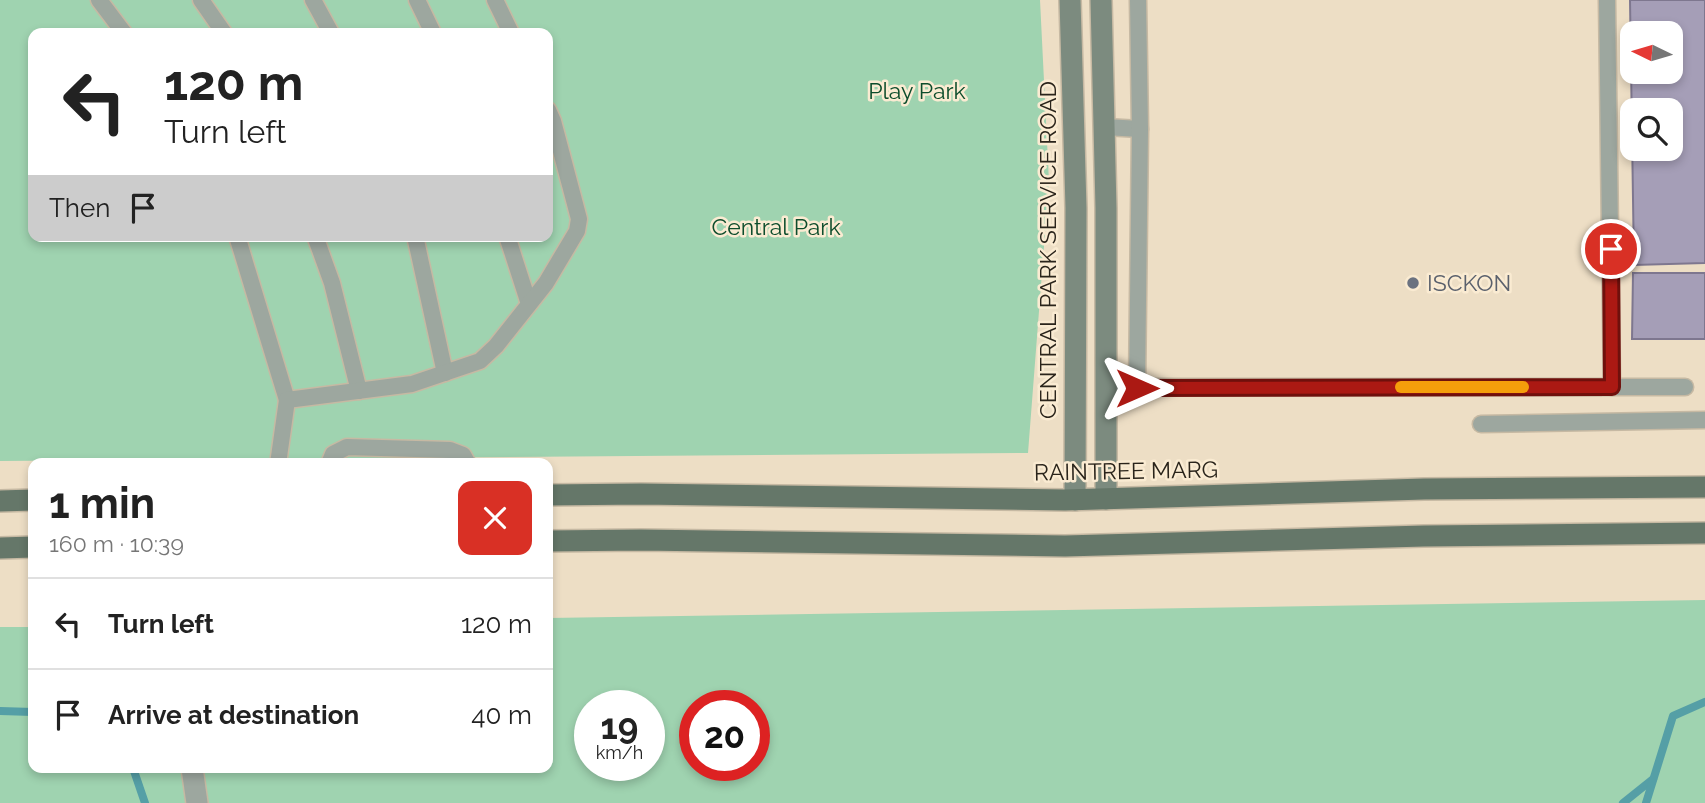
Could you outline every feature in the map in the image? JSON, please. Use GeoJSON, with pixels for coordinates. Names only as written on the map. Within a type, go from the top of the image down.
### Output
{"type":"FeatureCollection","features":[{"type":"Feature","properties":{"kind":"main road","name":"RAINTREE MARG"},"geometry":{"type":"LineString","coordinates":[[553,495],[1106,499],[1424,489],[1705,486]]}},
{"type":"Feature","properties":{"kind":"main road"},"geometry":{"type":"LineString","coordinates":[[0,500],[28,500]]}},
{"type":"Feature","properties":{"kind":"main road"},"geometry":{"type":"LineString","coordinates":[[553,541],[1065,546],[1424,536],[1705,533]]}},
{"type":"Feature","properties":{"kind":"main road"},"geometry":{"type":"LineString","coordinates":[[0,548],[28,547]]}},
{"type":"Feature","properties":{"kind":"street","name":"CENTRAL PARK SERVICE ROAD"},"geometry":{"type":"LineString","coordinates":[[1070,0],[1076,208],[1075,499]]}},
{"type":"Feature","properties":{"kind":"street"},"geometry":{"type":"LineString","coordinates":[[1101,0],[1105,127],[1106,499]]}},
{"type":"Feature","properties":{"kind":"street"},"geometry":{"type":"LineString","coordinates":[[193,773],[197,803]]}},
{"type":"Feature","properties":{"kind":"lane"},"geometry":{"type":"LineString","coordinates":[[99,0],[120,28]]}},
{"type":"Feature","properties":{"kind":"lane"},"geometry":{"type":"LineString","coordinates":[[201,0],[221,28]]}},
{"type":"Feature","properties":{"kind":"lane"},"geometry":{"type":"LineString","coordinates":[[313,0],[328,28]]}},
{"type":"Feature","properties":{"kind":"lane"},"geometry":{"type":"LineString","coordinates":[[417,0],[431,28]]}},
{"type":"Feature","properties":{"kind":"lane"},"geometry":{"type":"LineString","coordinates":[[495,0],[509,28]]}},
{"type":"Feature","properties":{"kind":"lane"},"geometry":{"type":"LineString","coordinates":[[1137,388],[1140,129],[1138,0]]}},
{"type":"Feature","properties":{"kind":"lane"},"geometry":{"type":"LineString","coordinates":[[1607,0],[1612,387]]}},
{"type":"Feature","properties":{"kind":"lane"},"geometry":{"type":"LineString","coordinates":[[287,400],[412,384],[480,361],[496,346],[546,283],[577,231],[579,219],[553,121]]}},
{"type":"Feature","properties":{"kind":"lane"},"geometry":{"type":"LineString","coordinates":[[1105,127],[1140,129]]}},
{"type":"Feature","properties":{"kind":"lane"},"geometry":{"type":"LineString","coordinates":[[239,242],[287,400],[279,458]]}},
{"type":"Feature","properties":{"kind":"lane"},"geometry":{"type":"LineString","coordinates":[[317,242],[332,283],[359,391]]}},
{"type":"Feature","properties":{"kind":"lane"},"geometry":{"type":"LineString","coordinates":[[416,242],[444,373]]}},
{"type":"Feature","properties":{"kind":"lane"},"geometry":{"type":"LineString","coordinates":[[509,242],[529,304]]}},
{"type":"Feature","properties":{"kind":"lane"},"geometry":{"type":"LineString","coordinates":[[1106,387],[1685,387]]}},
{"type":"Feature","properties":{"kind":"lane"},"geometry":{"type":"LineString","coordinates":[[1481,424],[1705,420]]}},
{"type":"Feature","properties":{"kind":"lane"},"geometry":{"type":"LineString","coordinates":[[331,458],[333,454],[347,447],[450,450],[465,458]]}},
{"type":"Feature","properties":{"kind":"green space","name":"Central Park"},"geometry":{"type":"Polygon","coordinates":[[[0,0],[1040,0],[1049,182],[1028,453],[28,458],[28,461],[0,461],[0,0]]]}},
{"type":"Feature","properties":{"kind":"green space"},"geometry":{"type":"Polygon","coordinates":[[[1705,600],[1705,803],[0,803],[0,627],[28,627],[28,773],[553,773],[553,618],[1705,600]]]}},
{"type":"Feature","properties":{"kind":"building"},"geometry":{"type":"Polygon","coordinates":[[[1630,0],[1705,0],[1705,263],[1634,265],[1632,161],[1683,161],[1683,98],[1631,98],[1631,84],[1684,84],[1684,21],[1630,21],[1630,0]]]}},
{"type":"Feature","properties":{"kind":"building"},"geometry":{"type":"Polygon","coordinates":[[[1633,273],[1705,273],[1705,339],[1632,339],[1633,273]]]}},
{"type":"Feature","properties":{"kind":"waterway"},"geometry":{"type":"LineString","coordinates":[[1646,803],[1673,716],[1705,702]]}},
{"type":"Feature","properties":{"kind":"waterway"},"geometry":{"type":"LineString","coordinates":[[0,711],[28,712]]}},
{"type":"Feature","properties":{"kind":"waterway"},"geometry":{"type":"LineString","coordinates":[[135,773],[145,803]]}},
{"type":"Feature","properties":{"kind":"waterway"},"geometry":{"type":"LineString","coordinates":[[1623,803],[1653,779]]}},
{"type":"Feature","properties":{"kind":"slow traffic"},"geometry":{"type":"LineString","coordinates":[[1401,387],[1523,387]]}},
{"type":"Feature","properties":{"kind":"place","name":"ISCKON"},"geometry":{"type":"Point","coordinates":[1413,283]}},
{"type":"Feature","properties":{"kind":"route"},"geometry":{"type":"LineString","coordinates":[[1137,388],[1612,387],[1611,249]]}},
{"type":"Feature","properties":{"kind":"park label","name":"Play Park"},"geometry":{"type":"Point","coordinates":[917,91]}}]}
